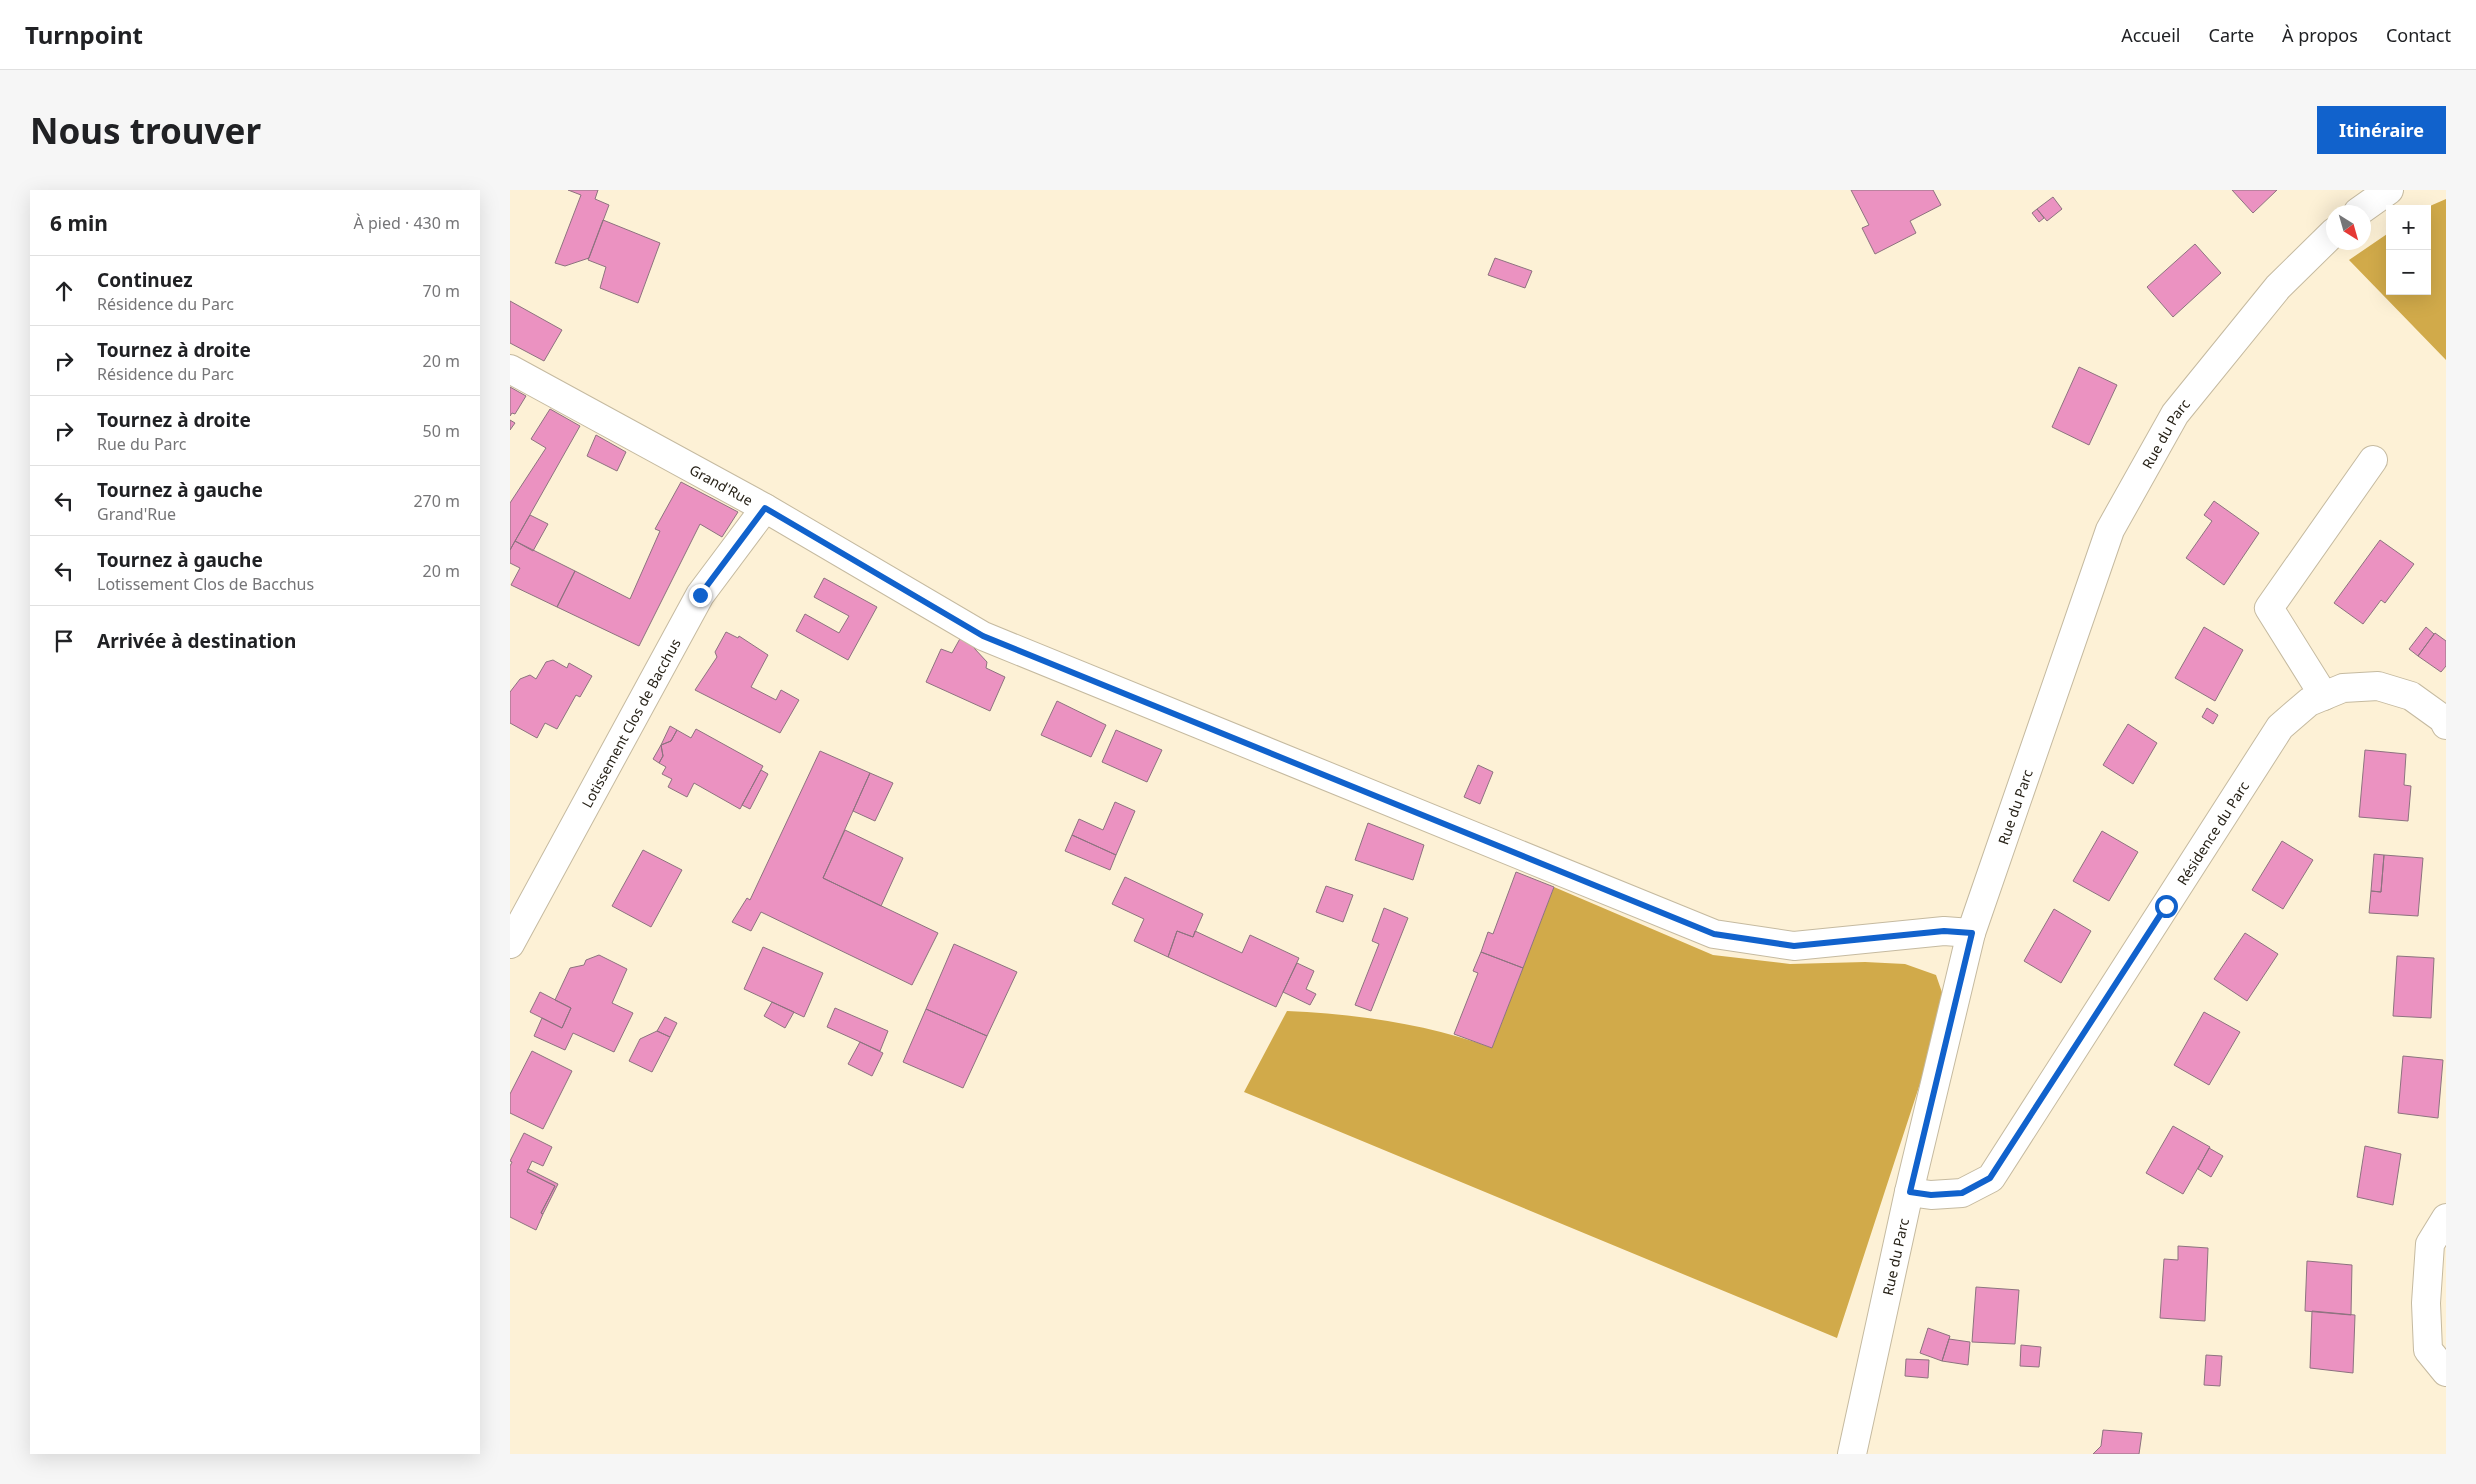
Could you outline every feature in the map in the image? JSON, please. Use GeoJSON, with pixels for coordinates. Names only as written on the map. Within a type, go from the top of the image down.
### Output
{"type":"FeatureCollection","features":[{"type":"Feature","properties":{"kind":"street"},"geometry":{"type":"LineString","coordinates":[[2368,205],[2389,190]]}},
{"type":"Feature","properties":{"kind":"street","name":"Rue du Parc"},"geometry":{"type":"LineString","coordinates":[[1852,1454],[1910,1192],[1972,933],[2110,530],[2175,414],[2278,287],[2326,240]]}},
{"type":"Feature","properties":{"kind":"street","name":"Grand'Rue"},"geometry":{"type":"LineString","coordinates":[[510,369],[765,508],[983,636],[1714,934],[1794,946],[1944,931],[1972,933]]}},
{"type":"Feature","properties":{"kind":"street"},"geometry":{"type":"LineString","coordinates":[[2324,696],[2269,608],[2373,460]]}},
{"type":"Feature","properties":{"kind":"street","name":"Lotissement Clos de Bacchus"},"geometry":{"type":"LineString","coordinates":[[510,944],[700,595],[765,508]]}},
{"type":"Feature","properties":{"kind":"street","name":"Résidence du Parc"},"geometry":{"type":"LineString","coordinates":[[1910,1192],[1931,1195],[1962,1193],[1990,1178],[2280,727],[2309,702],[2343,688],[2378,686],[2411,696],[2443,719],[2446,725]]}},
{"type":"Feature","properties":{"kind":"street"},"geometry":{"type":"LineString","coordinates":[[2446,1218],[2430,1244],[2426,1302],[2428,1350],[2446,1372]]}},
{"type":"Feature","properties":{"kind":"shaded area"},"geometry":{"type":"Polygon","coordinates":[[[2446,199],[2446,360],[2349,260],[2364,250],[2371,250],[2371,245],[2386,235],[2386,295],[2431,295],[2431,206],[2446,199]]]}},
{"type":"Feature","properties":{"kind":"shaded area"},"geometry":{"type":"Polygon","coordinates":[[[1554,887],[1713,955],[1790,964],[1865,962],[1905,964],[1936,975],[1946,1004],[1837,1338],[1244,1092],[1287,1011],[1391,1022],[1443,1033],[1492,1048],[1554,887]]]}},
{"type":"Feature","properties":{"kind":"building"},"geometry":{"type":"Polygon","coordinates":[[[568,190],[598,190],[595,199],[609,205],[589,258],[565,266],[555,263],[581,195],[568,190]]]}},
{"type":"Feature","properties":{"kind":"building"},"geometry":{"type":"Polygon","coordinates":[[[1851,190],[1933,190],[1941,205],[1910,221],[1916,233],[1875,254],[1862,228],[1869,225],[1851,190]]]}},
{"type":"Feature","properties":{"kind":"building"},"geometry":{"type":"Polygon","coordinates":[[[2232,190],[2277,190],[2253,213],[2232,190]]]}},
{"type":"Feature","properties":{"kind":"building"},"geometry":{"type":"Polygon","coordinates":[[[2053,197],[2062,209],[2047,221],[2037,209],[2053,197]]]}},
{"type":"Feature","properties":{"kind":"building"},"geometry":{"type":"Polygon","coordinates":[[[2037,209],[2044,218],[2039,222],[2032,213],[2037,209]]]}},
{"type":"Feature","properties":{"kind":"building"},"geometry":{"type":"Polygon","coordinates":[[[603,220],[660,243],[638,303],[600,288],[606,267],[588,260],[603,220]]]}},
{"type":"Feature","properties":{"kind":"building"},"geometry":{"type":"Polygon","coordinates":[[[2195,244],[2221,273],[2173,317],[2147,287],[2195,244]]]}},
{"type":"Feature","properties":{"kind":"building"},"geometry":{"type":"Polygon","coordinates":[[[1495,258],[1532,271],[1525,288],[1488,275],[1495,258]]]}},
{"type":"Feature","properties":{"kind":"building"},"geometry":{"type":"Polygon","coordinates":[[[510,301],[562,330],[544,361],[510,343],[510,301]]]}},
{"type":"Feature","properties":{"kind":"building"},"geometry":{"type":"Polygon","coordinates":[[[2079,367],[2117,385],[2089,445],[2052,427],[2079,367]]]}},
{"type":"Feature","properties":{"kind":"building"},"geometry":{"type":"Polygon","coordinates":[[[510,387],[526,396],[515,414],[512,413],[510,416],[510,387]]]}},
{"type":"Feature","properties":{"kind":"building"},"geometry":{"type":"Polygon","coordinates":[[[550,409],[580,426],[510,550],[510,503],[546,448],[531,439],[550,409]]]}},
{"type":"Feature","properties":{"kind":"building"},"geometry":{"type":"Polygon","coordinates":[[[510,420],[515,423],[510,430],[510,420]]]}},
{"type":"Feature","properties":{"kind":"building"},"geometry":{"type":"Polygon","coordinates":[[[596,435],[626,452],[617,471],[587,456],[596,435]]]}},
{"type":"Feature","properties":{"kind":"building"},"geometry":{"type":"Polygon","coordinates":[[[681,482],[738,512],[722,537],[700,524],[639,646],[557,607],[575,571],[630,599],[660,531],[655,529],[681,482]]]}},
{"type":"Feature","properties":{"kind":"building"},"geometry":{"type":"Polygon","coordinates":[[[2214,501],[2259,533],[2224,585],[2186,558],[2212,521],[2204,515],[2214,501]]]}},
{"type":"Feature","properties":{"kind":"building"},"geometry":{"type":"Polygon","coordinates":[[[530,515],[548,524],[533,551],[515,541],[530,515]]]}},
{"type":"Feature","properties":{"kind":"building"},"geometry":{"type":"Polygon","coordinates":[[[2380,540],[2414,564],[2385,603],[2381,600],[2363,624],[2334,603],[2380,540]]]}},
{"type":"Feature","properties":{"kind":"building"},"geometry":{"type":"Polygon","coordinates":[[[515,541],[575,571],[557,607],[511,585],[520,568],[510,563],[510,550],[515,541]]]}},
{"type":"Feature","properties":{"kind":"building"},"geometry":{"type":"Polygon","coordinates":[[[824,578],[877,607],[848,660],[796,631],[805,614],[839,633],[849,616],[814,597],[824,578]]]}},
{"type":"Feature","properties":{"kind":"building"},"geometry":{"type":"Polygon","coordinates":[[[2204,627],[2243,650],[2215,701],[2175,678],[2204,627]]]}},
{"type":"Feature","properties":{"kind":"building"},"geometry":{"type":"Polygon","coordinates":[[[2426,627],[2434,634],[2418,656],[2409,649],[2426,627]]]}},
{"type":"Feature","properties":{"kind":"building"},"geometry":{"type":"Polygon","coordinates":[[[726,632],[738,638],[739,636],[768,655],[751,687],[776,700],[781,690],[799,700],[780,733],[695,690],[717,657],[715,652],[726,632]]]}},
{"type":"Feature","properties":{"kind":"building"},"geometry":{"type":"Polygon","coordinates":[[[2435,633],[2446,641],[2446,666],[2441,672],[2418,656],[2435,633]]]}},
{"type":"Feature","properties":{"kind":"building"},"geometry":{"type":"Polygon","coordinates":[[[962,635],[987,662],[986,668],[1005,677],[990,711],[926,682],[941,649],[952,653],[962,635]]]}},
{"type":"Feature","properties":{"kind":"building"},"geometry":{"type":"Polygon","coordinates":[[[553,660],[567,668],[569,663],[592,676],[580,697],[576,695],[557,729],[545,723],[537,738],[510,723],[510,692],[520,679],[530,675],[536,679],[546,662],[553,660]]]}},
{"type":"Feature","properties":{"kind":"building"},"geometry":{"type":"Polygon","coordinates":[[[1057,701],[1106,725],[1091,757],[1041,735],[1057,701]]]}},
{"type":"Feature","properties":{"kind":"building"},"geometry":{"type":"Polygon","coordinates":[[[2207,708],[2218,715],[2213,724],[2202,717],[2207,708]]]}},
{"type":"Feature","properties":{"kind":"building"},"geometry":{"type":"Polygon","coordinates":[[[2128,724],[2157,743],[2133,784],[2103,765],[2128,724]]]}},
{"type":"Feature","properties":{"kind":"building"},"geometry":{"type":"Polygon","coordinates":[[[670,726],[677,730],[671,741],[661,745],[670,726]]]}},
{"type":"Feature","properties":{"kind":"building"},"geometry":{"type":"Polygon","coordinates":[[[696,729],[763,766],[740,809],[694,783],[687,797],[668,787],[672,779],[662,774],[666,767],[659,763],[663,756],[661,745],[671,741],[677,730],[691,738],[696,729]]]}},
{"type":"Feature","properties":{"kind":"building"},"geometry":{"type":"Polygon","coordinates":[[[1116,730],[1162,750],[1147,782],[1102,762],[1116,730]]]}},
{"type":"Feature","properties":{"kind":"building"},"geometry":{"type":"Polygon","coordinates":[[[661,745],[663,756],[659,763],[653,759],[661,745]]]}},
{"type":"Feature","properties":{"kind":"building"},"geometry":{"type":"Polygon","coordinates":[[[2365,750],[2406,754],[2404,785],[2411,786],[2408,821],[2359,817],[2365,750]]]}},
{"type":"Feature","properties":{"kind":"building"},"geometry":{"type":"Polygon","coordinates":[[[820,751],[870,773],[823,878],[938,933],[912,985],[761,912],[751,931],[732,922],[747,898],[750,900],[820,751]]]}},
{"type":"Feature","properties":{"kind":"building"},"geometry":{"type":"Polygon","coordinates":[[[1478,765],[1493,772],[1480,804],[1464,797],[1478,765]]]}},
{"type":"Feature","properties":{"kind":"building"},"geometry":{"type":"Polygon","coordinates":[[[761,770],[768,774],[750,809],[742,805],[761,770]]]}},
{"type":"Feature","properties":{"kind":"building"},"geometry":{"type":"Polygon","coordinates":[[[870,773],[893,783],[875,821],[853,811],[870,773]]]}},
{"type":"Feature","properties":{"kind":"building"},"geometry":{"type":"Polygon","coordinates":[[[1115,802],[1135,811],[1116,855],[1072,835],[1079,819],[1103,830],[1115,802]]]}},
{"type":"Feature","properties":{"kind":"building"},"geometry":{"type":"Polygon","coordinates":[[[1368,823],[1424,845],[1413,880],[1355,860],[1368,823]]]}},
{"type":"Feature","properties":{"kind":"building"},"geometry":{"type":"Polygon","coordinates":[[[845,830],[903,858],[881,906],[823,878],[845,830]]]}},
{"type":"Feature","properties":{"kind":"building"},"geometry":{"type":"Polygon","coordinates":[[[2102,831],[2138,852],[2109,901],[2073,881],[2102,831]]]}},
{"type":"Feature","properties":{"kind":"building"},"geometry":{"type":"Polygon","coordinates":[[[1072,835],[1116,855],[1110,870],[1065,851],[1072,835]]]}},
{"type":"Feature","properties":{"kind":"building"},"geometry":{"type":"Polygon","coordinates":[[[2282,841],[2313,860],[2283,909],[2252,890],[2282,841]]]}},
{"type":"Feature","properties":{"kind":"building"},"geometry":{"type":"Polygon","coordinates":[[[643,850],[682,870],[651,927],[612,906],[643,850]]]}},
{"type":"Feature","properties":{"kind":"building"},"geometry":{"type":"Polygon","coordinates":[[[2374,854],[2384,855],[2381,892],[2371,891],[2374,854]]]}},
{"type":"Feature","properties":{"kind":"building"},"geometry":{"type":"Polygon","coordinates":[[[2384,855],[2423,858],[2418,916],[2369,913],[2371,891],[2381,892],[2384,855]]]}},
{"type":"Feature","properties":{"kind":"building"},"geometry":{"type":"Polygon","coordinates":[[[1516,872],[1554,887],[1523,968],[1481,952],[1488,932],[1493,934],[1516,872]]]}},
{"type":"Feature","properties":{"kind":"building"},"geometry":{"type":"Polygon","coordinates":[[[1125,877],[1203,914],[1193,937],[1177,931],[1168,957],[1134,941],[1144,919],[1112,904],[1125,877]]]}},
{"type":"Feature","properties":{"kind":"building"},"geometry":{"type":"Polygon","coordinates":[[[1326,886],[1353,895],[1343,922],[1316,912],[1326,886]]]}},
{"type":"Feature","properties":{"kind":"building"},"geometry":{"type":"Polygon","coordinates":[[[1384,908],[1408,918],[1371,1011],[1355,1005],[1379,944],[1372,941],[1384,908]]]}},
{"type":"Feature","properties":{"kind":"building"},"geometry":{"type":"Polygon","coordinates":[[[2054,909],[2091,931],[2061,983],[2024,961],[2054,909]]]}},
{"type":"Feature","properties":{"kind":"building"},"geometry":{"type":"Polygon","coordinates":[[[1177,931],[1193,937],[1195,931],[1242,953],[1250,935],[1299,958],[1276,1007],[1168,957],[1177,931]]]}},
{"type":"Feature","properties":{"kind":"building"},"geometry":{"type":"Polygon","coordinates":[[[2245,933],[2278,954],[2247,1001],[2214,979],[2245,933]]]}},
{"type":"Feature","properties":{"kind":"building"},"geometry":{"type":"Polygon","coordinates":[[[954,944],[1017,972],[987,1036],[926,1009],[954,944]]]}},
{"type":"Feature","properties":{"kind":"building"},"geometry":{"type":"Polygon","coordinates":[[[763,947],[823,973],[804,1017],[744,989],[763,947]]]}},
{"type":"Feature","properties":{"kind":"building"},"geometry":{"type":"Polygon","coordinates":[[[1481,952],[1523,968],[1492,1048],[1454,1034],[1478,973],[1473,971],[1481,952]]]}},
{"type":"Feature","properties":{"kind":"building"},"geometry":{"type":"Polygon","coordinates":[[[599,955],[627,969],[612,1003],[633,1013],[614,1052],[573,1033],[565,1050],[534,1036],[542,1018],[562,1028],[571,1008],[555,1000],[570,968],[584,965],[586,960],[599,955]]]}},
{"type":"Feature","properties":{"kind":"building"},"geometry":{"type":"Polygon","coordinates":[[[2397,956],[2434,958],[2431,1018],[2393,1016],[2397,956]]]}},
{"type":"Feature","properties":{"kind":"building"},"geometry":{"type":"Polygon","coordinates":[[[1297,963],[1314,971],[1306,989],[1316,994],[1310,1005],[1283,992],[1297,963]]]}},
{"type":"Feature","properties":{"kind":"building"},"geometry":{"type":"Polygon","coordinates":[[[540,992],[571,1008],[562,1028],[530,1012],[540,992]]]}},
{"type":"Feature","properties":{"kind":"building"},"geometry":{"type":"Polygon","coordinates":[[[772,1002],[794,1012],[785,1028],[764,1016],[772,1002]]]}},
{"type":"Feature","properties":{"kind":"building"},"geometry":{"type":"Polygon","coordinates":[[[835,1008],[888,1031],[880,1051],[827,1027],[835,1008]]]}},
{"type":"Feature","properties":{"kind":"building"},"geometry":{"type":"Polygon","coordinates":[[[926,1009],[987,1036],[963,1088],[903,1062],[926,1009]]]}},
{"type":"Feature","properties":{"kind":"building"},"geometry":{"type":"Polygon","coordinates":[[[2204,1012],[2240,1032],[2209,1085],[2174,1065],[2204,1012]]]}},
{"type":"Feature","properties":{"kind":"building"},"geometry":{"type":"Polygon","coordinates":[[[665,1017],[677,1023],[670,1037],[657,1031],[665,1017]]]}},
{"type":"Feature","properties":{"kind":"building"},"geometry":{"type":"Polygon","coordinates":[[[657,1031],[670,1037],[652,1072],[629,1061],[640,1039],[657,1031]]]}},
{"type":"Feature","properties":{"kind":"building"},"geometry":{"type":"Polygon","coordinates":[[[860,1042],[883,1053],[872,1076],[848,1064],[860,1042]]]}},
{"type":"Feature","properties":{"kind":"building"},"geometry":{"type":"Polygon","coordinates":[[[532,1051],[572,1071],[543,1129],[510,1113],[510,1094],[532,1051]]]}},
{"type":"Feature","properties":{"kind":"building"},"geometry":{"type":"Polygon","coordinates":[[[2403,1056],[2443,1060],[2438,1118],[2398,1113],[2403,1056]]]}},
{"type":"Feature","properties":{"kind":"building"},"geometry":{"type":"Polygon","coordinates":[[[2173,1126],[2210,1147],[2183,1194],[2146,1173],[2173,1126]]]}},
{"type":"Feature","properties":{"kind":"building"},"geometry":{"type":"Polygon","coordinates":[[[524,1133],[552,1147],[543,1166],[532,1161],[527,1172],[555,1186],[541,1213],[543,1214],[536,1230],[510,1217],[510,1166],[512,1162],[510,1161],[524,1133]]]}},
{"type":"Feature","properties":{"kind":"building"},"geometry":{"type":"Polygon","coordinates":[[[2365,1146],[2401,1154],[2393,1205],[2357,1197],[2365,1146]]]}},
{"type":"Feature","properties":{"kind":"building"},"geometry":{"type":"Polygon","coordinates":[[[2209,1148],[2223,1156],[2211,1177],[2198,1169],[2209,1148]]]}},
{"type":"Feature","properties":{"kind":"building"},"geometry":{"type":"Polygon","coordinates":[[[528,1169],[558,1184],[543,1214],[541,1213],[555,1186],[527,1172],[528,1169]]]}},
{"type":"Feature","properties":{"kind":"building"},"geometry":{"type":"Polygon","coordinates":[[[2178,1246],[2208,1248],[2205,1321],[2160,1318],[2164,1259],[2178,1260],[2178,1246]]]}},
{"type":"Feature","properties":{"kind":"building"},"geometry":{"type":"Polygon","coordinates":[[[2307,1261],[2352,1265],[2351,1315],[2305,1311],[2307,1261]]]}},
{"type":"Feature","properties":{"kind":"building"},"geometry":{"type":"Polygon","coordinates":[[[1976,1287],[2019,1290],[2015,1344],[1972,1342],[1976,1287]]]}},
{"type":"Feature","properties":{"kind":"building"},"geometry":{"type":"Polygon","coordinates":[[[2312,1311],[2355,1315],[2353,1373],[2310,1368],[2312,1311]]]}},
{"type":"Feature","properties":{"kind":"building"},"geometry":{"type":"Polygon","coordinates":[[[1928,1328],[1950,1336],[1942,1361],[1920,1353],[1928,1328]]]}},
{"type":"Feature","properties":{"kind":"building"},"geometry":{"type":"Polygon","coordinates":[[[1949,1339],[1970,1342],[1968,1365],[1942,1361],[1949,1339]]]}},
{"type":"Feature","properties":{"kind":"building"},"geometry":{"type":"Polygon","coordinates":[[[2021,1345],[2041,1347],[2039,1367],[2020,1366],[2021,1345]]]}},
{"type":"Feature","properties":{"kind":"building"},"geometry":{"type":"Polygon","coordinates":[[[2206,1355],[2222,1356],[2220,1386],[2204,1385],[2206,1355]]]}},
{"type":"Feature","properties":{"kind":"building"},"geometry":{"type":"Polygon","coordinates":[[[1906,1359],[1929,1360],[1928,1378],[1905,1376],[1906,1359]]]}},
{"type":"Feature","properties":{"kind":"building"},"geometry":{"type":"Polygon","coordinates":[[[2103,1430],[2142,1433],[2139,1454],[2093,1454],[2101,1446],[2103,1430]]]}},
{"type":"Feature","properties":{"kind":"route"},"geometry":{"type":"LineString","coordinates":[[700,595],[765,508],[983,636],[1714,934],[1794,946],[1944,931],[1972,933],[1910,1192],[1931,1195],[1962,1193],[1990,1178],[2166,906]]}}]}
